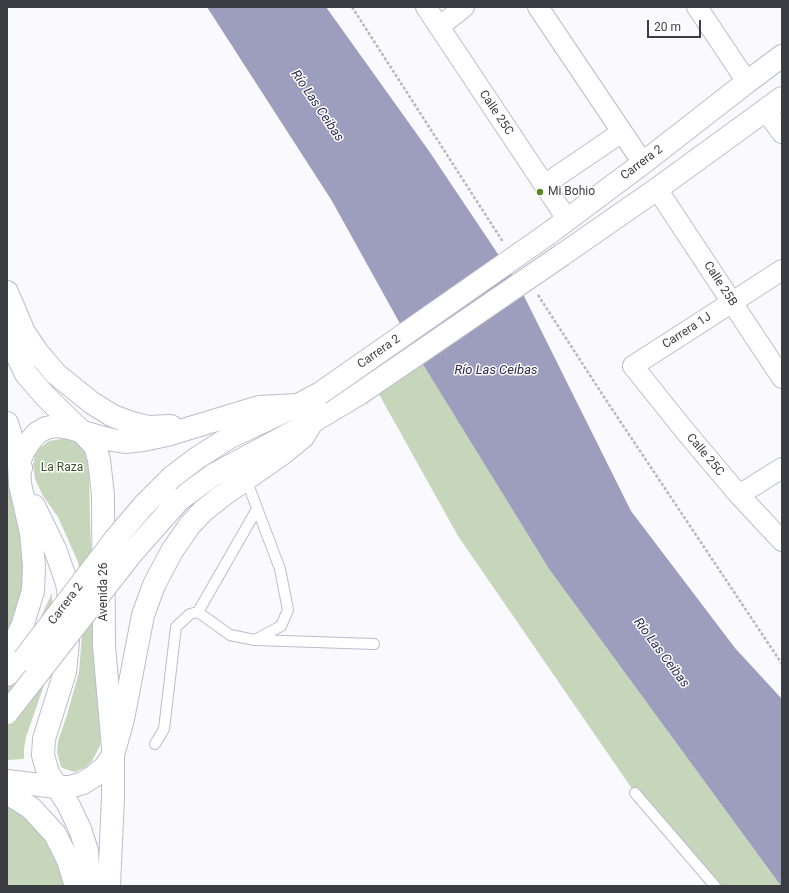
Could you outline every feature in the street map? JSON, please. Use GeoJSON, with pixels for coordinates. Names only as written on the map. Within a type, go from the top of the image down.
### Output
{"type":"FeatureCollection","features":[{"type":"Feature","properties":{"kind":"main road","name":"Carrera 2"},"geometry":{"type":"LineString","coordinates":[[7,675],[24,659],[80,585],[144,505],[172,477],[230,436],[319,394],[548,234],[644,163],[782,56]]}},
{"type":"Feature","properties":{"kind":"main road","name":"Carrera 2"},"geometry":{"type":"LineString","coordinates":[[7,713],[132,553],[179,500],[213,475],[312,422],[359,394],[657,189],[774,104]]}},
{"type":"Feature","properties":{"kind":"main road"},"geometry":{"type":"LineString","coordinates":[[7,292],[24,332],[42,358],[62,379],[92,403],[113,416],[148,427],[162,427],[215,421]]}},
{"type":"Feature","properties":{"kind":"main road","name":"Avenida 26"},"geometry":{"type":"LineString","coordinates":[[7,330],[13,347],[26,374],[46,397],[84,433],[95,446],[99,460],[103,495],[104,646],[112,725],[113,755],[113,797],[108,886]]}},
{"type":"Feature","properties":{"kind":"main road"},"geometry":{"type":"LineString","coordinates":[[7,655],[22,627],[33,591],[34,566],[32,533],[20,484],[19,463],[30,440],[46,428],[56,426],[125,442],[143,440],[167,435],[259,408],[298,405]]}},
{"type":"Feature","properties":{"kind":"main road"},"geometry":{"type":"LineString","coordinates":[[7,781],[56,787],[70,787],[83,783],[105,767],[113,755],[123,719],[143,615],[154,585],[172,551],[190,525],[203,511],[303,437],[312,422]]}},
{"type":"Feature","properties":{"kind":"main road"},"geometry":{"type":"LineString","coordinates":[[7,424],[35,508],[55,549],[67,583],[70,598],[65,672],[44,739],[43,755],[48,773],[68,804],[80,829],[87,851],[89,886]]}},
{"type":"Feature","properties":{"kind":"main road"},"geometry":{"type":"LineString","coordinates":[[7,793],[31,808],[56,834],[68,860],[76,886]]}},
{"type":"Feature","properties":{"kind":"street","name":"Calle 25C"},"geometry":{"type":"LineString","coordinates":[[426,7],[567,219]]}},
{"type":"Feature","properties":{"kind":"street"},"geometry":{"type":"LineString","coordinates":[[439,27],[464,7]]}},
{"type":"Feature","properties":{"kind":"street"},"geometry":{"type":"LineString","coordinates":[[538,7],[644,163]]}},
{"type":"Feature","properties":{"kind":"street"},"geometry":{"type":"LineString","coordinates":[[697,7],[747,82]]}},
{"type":"Feature","properties":{"kind":"street"},"geometry":{"type":"LineString","coordinates":[[774,104],[782,133]]}},
{"type":"Feature","properties":{"kind":"street"},"geometry":{"type":"LineString","coordinates":[[544,185],[622,132]]}},
{"type":"Feature","properties":{"kind":"street","name":"Calle 25B"},"geometry":{"type":"LineString","coordinates":[[657,189],[782,378]]}},
{"type":"Feature","properties":{"kind":"street","name":"Carrera 1J"},"geometry":{"type":"LineString","coordinates":[[633,366],[782,270]]}},
{"type":"Feature","properties":{"kind":"street","name":"Calle 25C"},"geometry":{"type":"LineString","coordinates":[[633,366],[739,495],[782,541]]}},
{"type":"Feature","properties":{"kind":"street"},"geometry":{"type":"LineString","coordinates":[[739,495],[782,468]]}},
{"type":"Feature","properties":{"kind":"lane"},"geometry":{"type":"LineString","coordinates":[[246,479],[280,569],[288,610],[281,626],[255,640]]}},
{"type":"Feature","properties":{"kind":"lane"},"geometry":{"type":"LineString","coordinates":[[155,744],[164,729],[176,627],[190,614],[198,612],[257,509]]}},
{"type":"Feature","properties":{"kind":"lane"},"geometry":{"type":"LineString","coordinates":[[198,612],[230,636],[255,640],[374,644]]}},
{"type":"Feature","properties":{"kind":"lane"},"geometry":{"type":"LineString","coordinates":[[635,793],[715,886]]}},
{"type":"Feature","properties":{"kind":"path"},"geometry":{"type":"LineString","coordinates":[[352,7],[506,245]]}},
{"type":"Feature","properties":{"kind":"path"},"geometry":{"type":"LineString","coordinates":[[536,292],[604,398],[782,664]]}},
{"type":"Feature","properties":{"kind":"green space"},"geometry":{"type":"Polygon","coordinates":[[[419,358],[549,569],[781,886],[709,886],[635,793],[458,536],[375,387],[419,358]]]}},
{"type":"Feature","properties":{"kind":"green space","name":"La Raza"},"geometry":{"type":"Polygon","coordinates":[[[70,439],[79,442],[85,451],[89,465],[96,670],[101,736],[100,746],[92,761],[86,767],[75,772],[61,767],[57,752],[58,741],[79,672],[82,635],[83,589],[78,562],[58,517],[43,496],[35,479],[33,465],[35,455],[40,448],[49,441],[70,439]]]}},
{"type":"Feature","properties":{"kind":"green space"},"geometry":{"type":"Polygon","coordinates":[[[7,454],[34,566],[7,655],[7,454]]]}},
{"type":"Feature","properties":{"kind":"green space"},"geometry":{"type":"Polygon","coordinates":[[[52,593],[52,637],[49,668],[26,737],[24,759],[7,760],[7,678],[16,670],[52,593]]]}},
{"type":"Feature","properties":{"kind":"green space"},"geometry":{"type":"Polygon","coordinates":[[[7,798],[88,886],[7,886],[7,798]]]}},
{"type":"Feature","properties":{"kind":"water","name":"Río Las Ceibas"},"geometry":{"type":"Polygon","coordinates":[[[207,7],[326,7],[429,151],[518,284],[631,511],[735,648],[782,699],[782,886],[549,569],[419,358],[332,201],[207,7]]]}},
{"type":"Feature","properties":{"kind":"place","name":"Mi Bohio"},"geometry":{"type":"Point","coordinates":[540,192]}}]}
